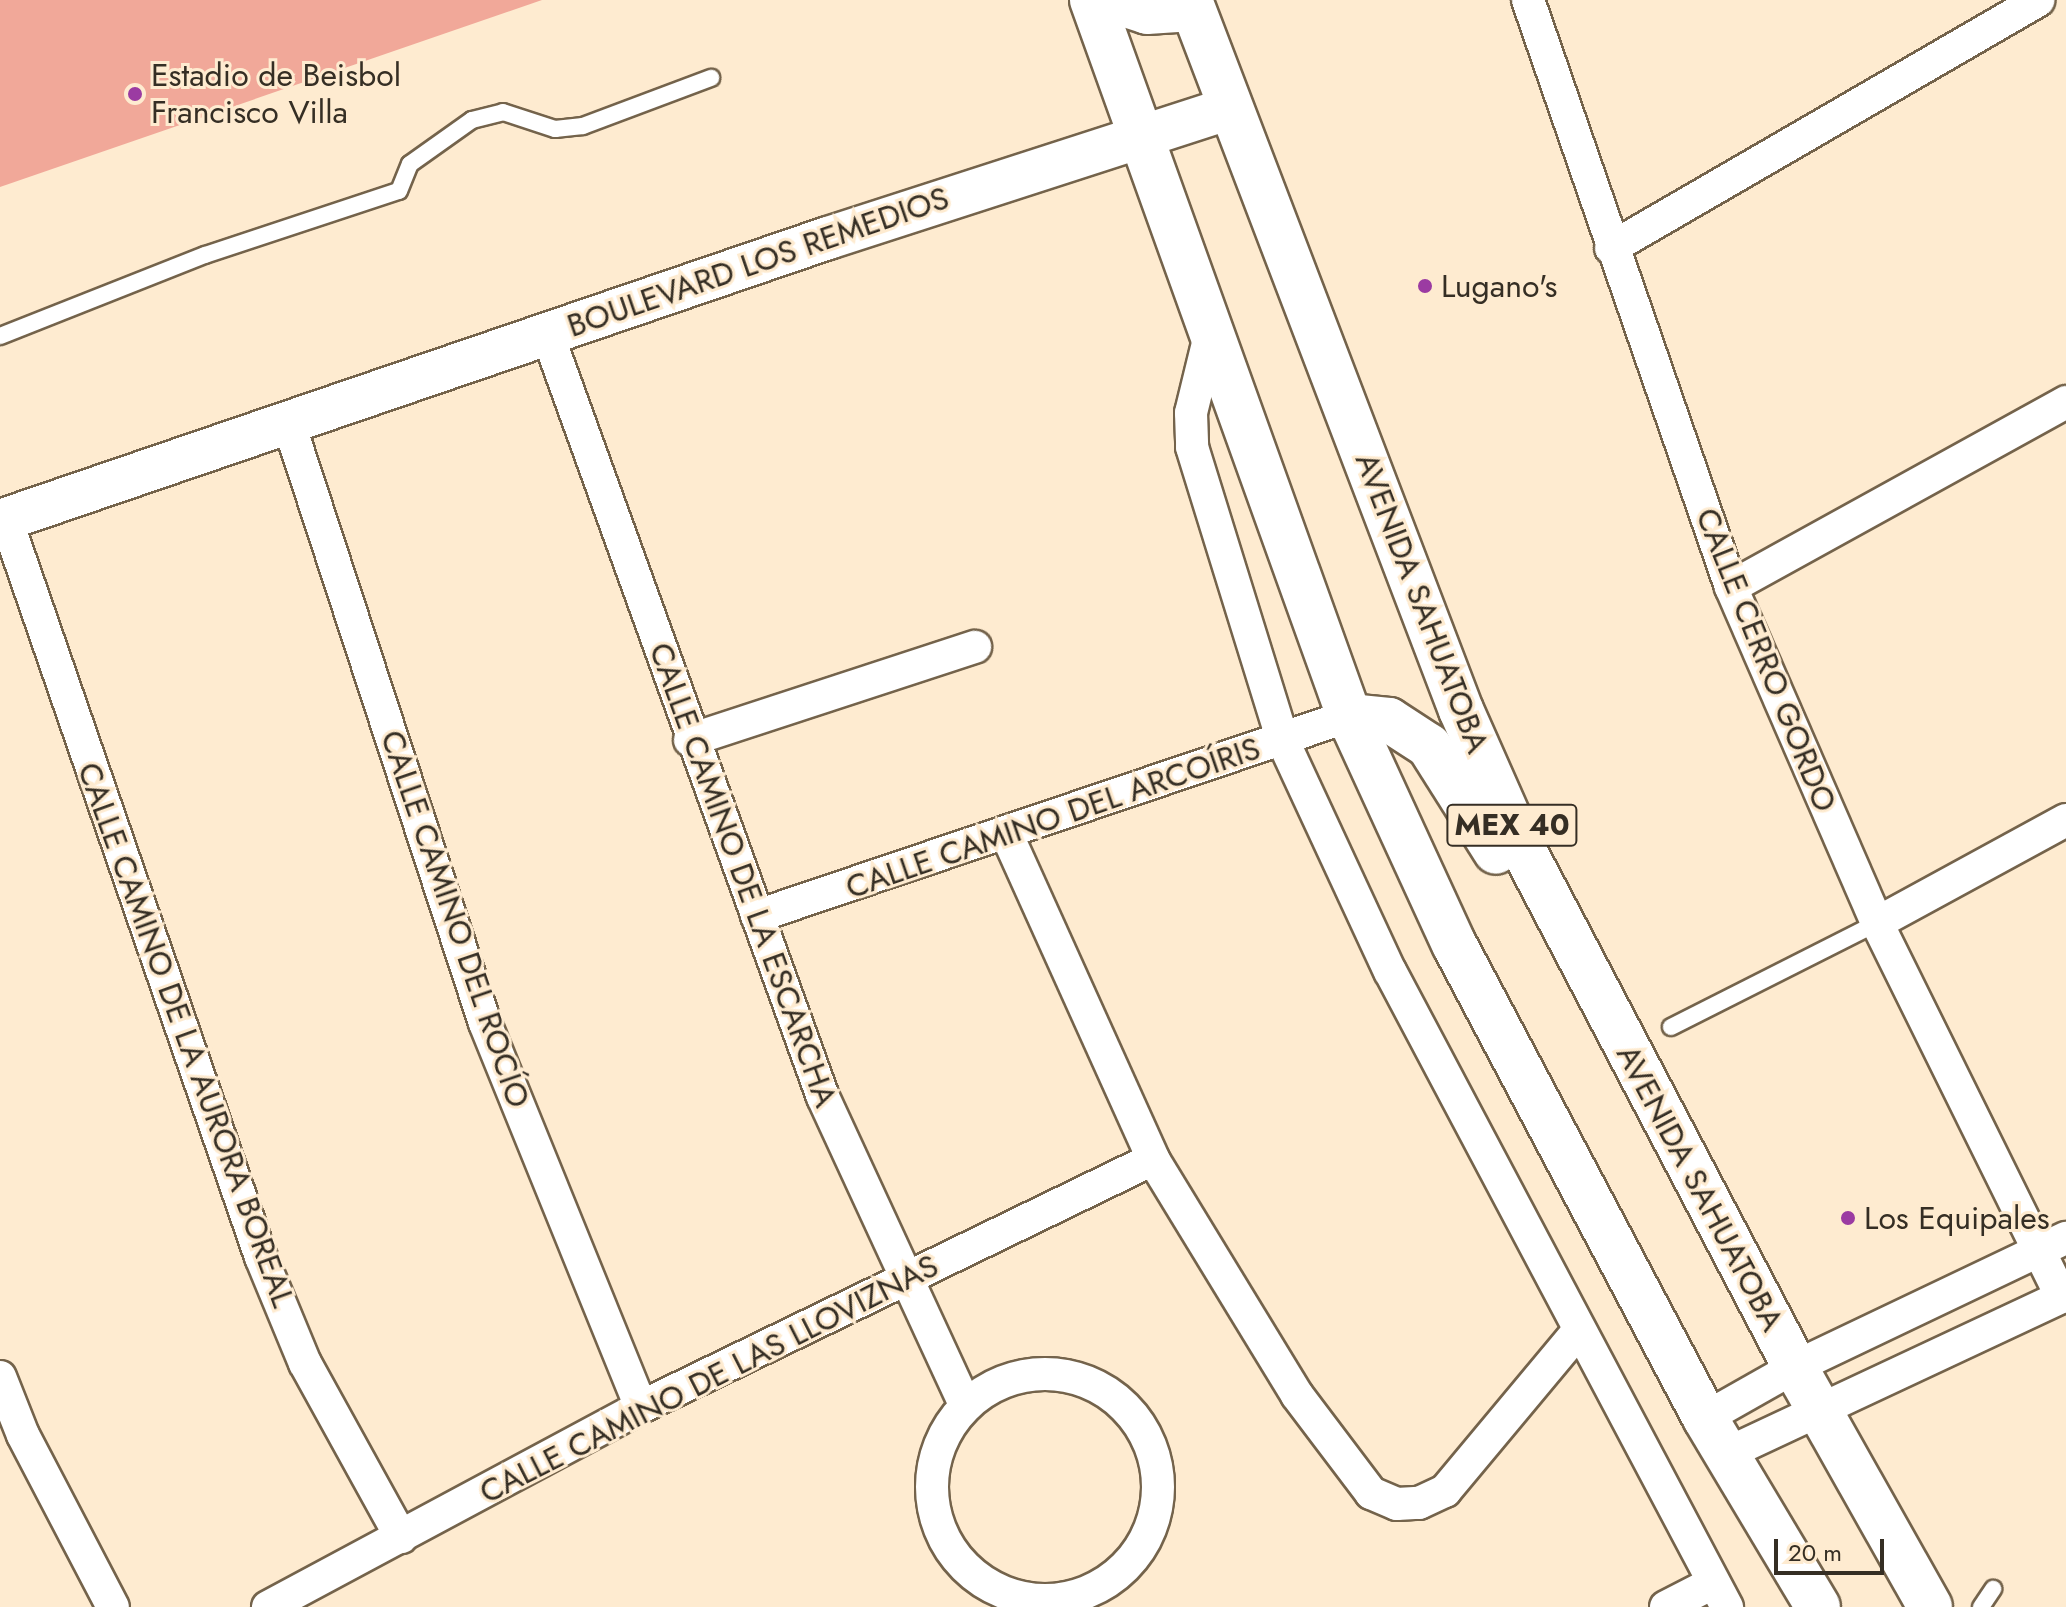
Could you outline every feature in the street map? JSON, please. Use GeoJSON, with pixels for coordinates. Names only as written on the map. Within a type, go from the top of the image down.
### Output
{"type":"FeatureCollection","features":[{"type":"Feature","properties":{"kind":"main road","name":"MEX 40"},"geometry":{"type":"LineString","coordinates":[[1092,0],[1349,716],[1454,944],[1715,1436],[1818,1607]]}},
{"type":"Feature","properties":{"kind":"main road"},"geometry":{"type":"LineString","coordinates":[[1111,0],[1147,12],[1196,4]]}},
{"type":"Feature","properties":{"kind":"main road","name":"AVENIDA SAHUATOBA"},"geometry":{"type":"LineString","coordinates":[[1196,4],[1230,108],[1461,710],[1558,921],[1795,1367],[1930,1607]]}},
{"type":"Feature","properties":{"kind":"main road"},"geometry":{"type":"LineString","coordinates":[[1349,716],[1389,720],[1429,746],[1522,891],[1558,921]]}},
{"type":"Feature","properties":{"kind":"street","name":"CALLE CERRO GORDO"},"geometry":{"type":"LineString","coordinates":[[1528,0],[1611,248],[1731,587],[1877,923],[2053,1244],[2064,1296]]}},
{"type":"Feature","properties":{"kind":"street"},"geometry":{"type":"LineString","coordinates":[[1611,248],[2038,0]]}},
{"type":"Feature","properties":{"kind":"street","name":"BOULEVARD LOS REMEDIOS"},"geometry":{"type":"LineString","coordinates":[[2,515],[289,424],[547,333],[1230,108]]}},
{"type":"Feature","properties":{"kind":"street","name":"CALLE CAMINO DE LA ESCARCHA"},"geometry":{"type":"LineString","coordinates":[[547,333],[690,740],[823,1097],[910,1278],[965,1405]]}},
{"type":"Feature","properties":{"kind":"street"},"geometry":{"type":"LineString","coordinates":[[1210,335],[1191,413],[1192,447],[1283,741],[1390,971],[1720,1595],[1666,1607]]}},
{"type":"Feature","properties":{"kind":"street"},"geometry":{"type":"LineString","coordinates":[[1731,587],[2066,402]]}},
{"type":"Feature","properties":{"kind":"street","name":"CALLE CAMINO DEL ROCÍO"},"geometry":{"type":"LineString","coordinates":[[289,424],[485,1023],[641,1407]]}},
{"type":"Feature","properties":{"kind":"street","name":"CALLE CAMINO DE LA AURORA BOREAL"},"geometry":{"type":"LineString","coordinates":[[2,515],[261,1257],[305,1363],[401,1537]]}},
{"type":"Feature","properties":{"kind":"street"},"geometry":{"type":"LineString","coordinates":[[690,740],[975,647]]}},
{"type":"Feature","properties":{"kind":"street","name":"CALLE CAMINO DEL ARCOÍRIS"},"geometry":{"type":"LineString","coordinates":[[757,916],[1007,835],[1349,716]]}},
{"type":"Feature","properties":{"kind":"street"},"geometry":{"type":"LineString","coordinates":[[1877,923],[2066,820]]}},
{"type":"Feature","properties":{"kind":"street"},"geometry":{"type":"LineString","coordinates":[[1007,835],[1153,1159],[1297,1395],[1371,1493],[1397,1504],[1419,1503],[1445,1491],[1579,1330]]}},
{"type":"Feature","properties":{"kind":"street","name":"CALLE CAMINO DE LAS LLOVIZNAS"},"geometry":{"type":"LineString","coordinates":[[268,1607],[641,1407],[1153,1159]]}},
{"type":"Feature","properties":{"kind":"street"},"geometry":{"type":"LineString","coordinates":[[1715,1436],[1795,1367],[2053,1244]]}},
{"type":"Feature","properties":{"kind":"street"},"geometry":{"type":"LineString","coordinates":[[1715,1436],[1819,1408],[2064,1296]]}},
{"type":"Feature","properties":{"kind":"street"},"geometry":{"type":"LineString","coordinates":[[1042,1373],[1083,1380],[1119,1401],[1146,1433],[1158,1473],[1156,1515],[1138,1553],[1108,1582],[1069,1599],[1027,1600],[977,1577],[956,1559],[936,1522],[931,1481],[941,1440],[965,1405],[1001,1382],[1042,1373]]}},
{"type":"Feature","properties":{"kind":"street"},"geometry":{"type":"LineString","coordinates":[[0,1377],[23,1435],[113,1607]]}},
{"type":"Feature","properties":{"kind":"lane"},"geometry":{"type":"LineString","coordinates":[[0,336],[205,255],[399,191],[410,164],[472,120],[503,112],[555,129],[583,126],[711,78]]}},
{"type":"Feature","properties":{"kind":"lane"},"geometry":{"type":"LineString","coordinates":[[1671,1027],[1877,923]]}},
{"type":"Feature","properties":{"kind":"lane"},"geometry":{"type":"LineString","coordinates":[[1981,1607],[1993,1589]]}},
{"type":"Feature","properties":{"kind":"shaded area","name":"Estadio de Beisbol Francisco Villa"},"geometry":{"type":"Polygon","coordinates":[[[0,0],[542,0],[0,187],[0,0]]]}},
{"type":"Feature","properties":{"kind":"place","name":"Estadio de Beisbol Francisco Villa"},"geometry":{"type":"Point","coordinates":[135,94]}},
{"type":"Feature","properties":{"kind":"place","name":"Lugano's"},"geometry":{"type":"Point","coordinates":[1425,286]}},
{"type":"Feature","properties":{"kind":"place","name":"Los Equipales"},"geometry":{"type":"Point","coordinates":[1848,1218]}}]}
